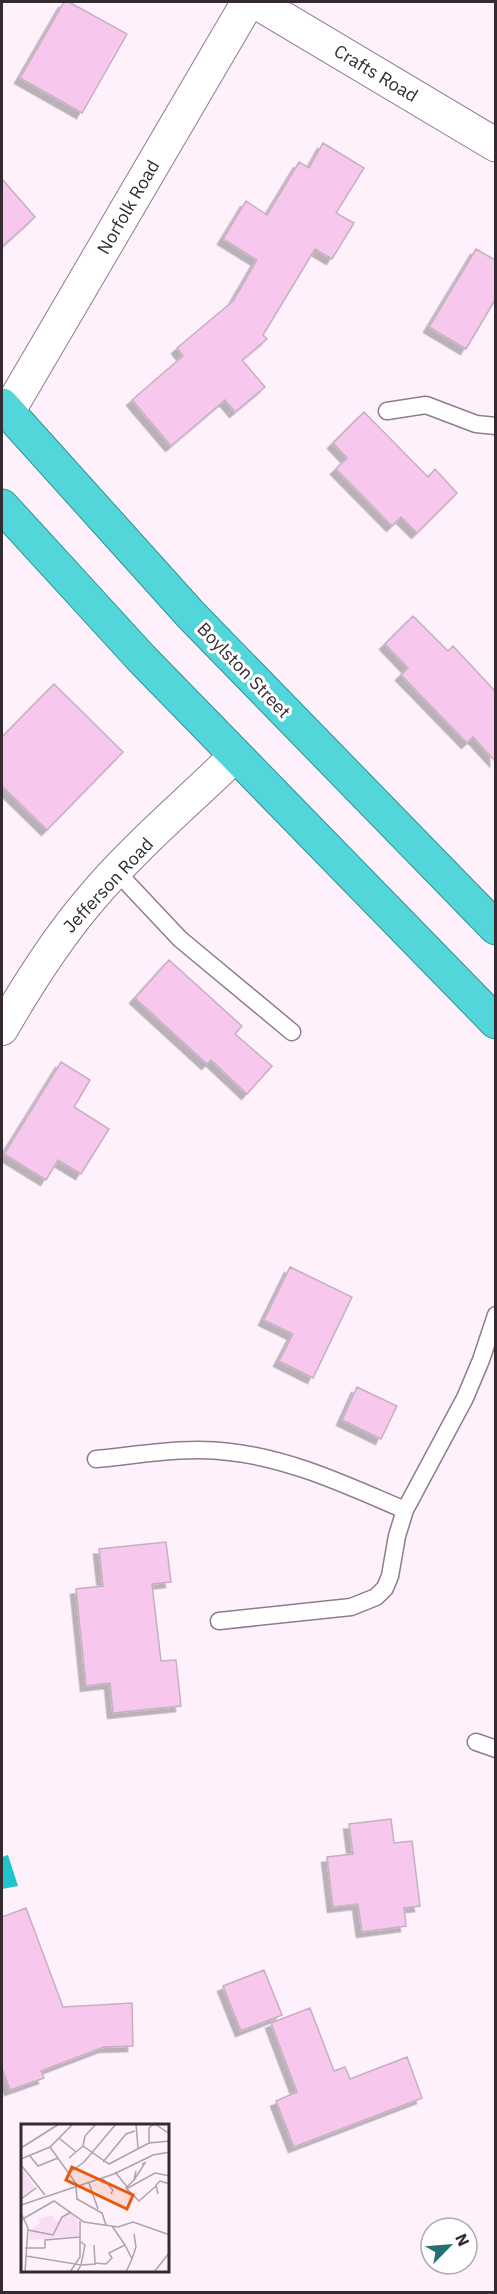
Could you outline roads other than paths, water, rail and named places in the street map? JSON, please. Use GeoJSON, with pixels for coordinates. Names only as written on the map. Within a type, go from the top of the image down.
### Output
{"type":"FeatureCollection","features":[{"type":"Feature","properties":{"kind":"highway","name":"Boylston Street"},"geometry":{"type":"LineString","coordinates":[[5,409],[191,615],[495,928]]}},
{"type":"Feature","properties":{"kind":"highway"},"geometry":{"type":"LineString","coordinates":[[2,506],[99,614],[495,1022]]}},
{"type":"Feature","properties":{"kind":"street","name":"Norfolk Road"},"geometry":{"type":"LineString","coordinates":[[5,409],[248,2]]}},
{"type":"Feature","properties":{"kind":"street","name":"Crafts Road"},"geometry":{"type":"LineString","coordinates":[[256,2],[495,145]]}},
{"type":"Feature","properties":{"kind":"street","name":"Jefferson Road"},"geometry":{"type":"LineString","coordinates":[[2,1029],[30,981],[90,900],[116,871],[235,756]]}},
{"type":"Feature","properties":{"kind":"lane"},"geometry":{"type":"LineString","coordinates":[[387,411],[426,405],[476,424],[495,426]]}},
{"type":"Feature","properties":{"kind":"lane"},"geometry":{"type":"LineString","coordinates":[[116,871],[180,939],[292,1032]]}},
{"type":"Feature","properties":{"kind":"lane"},"geometry":{"type":"LineString","coordinates":[[219,1621],[351,1607],[376,1597],[385,1588],[390,1576],[397,1536],[405,1510],[465,1398],[481,1360],[495,1315]]}},
{"type":"Feature","properties":{"kind":"lane"},"geometry":{"type":"LineString","coordinates":[[96,1459],[199,1450],[231,1452],[279,1462],[319,1474],[405,1510]]}},
{"type":"Feature","properties":{"kind":"lane"},"geometry":{"type":"LineString","coordinates":[[477,1742],[495,1749]]}},
{"type":"Feature","properties":{"kind":"water"},"geometry":{"type":"Polygon","coordinates":[[[8,1855],[18,1886],[2,1889],[2,1857],[8,1855]]]}}]}
